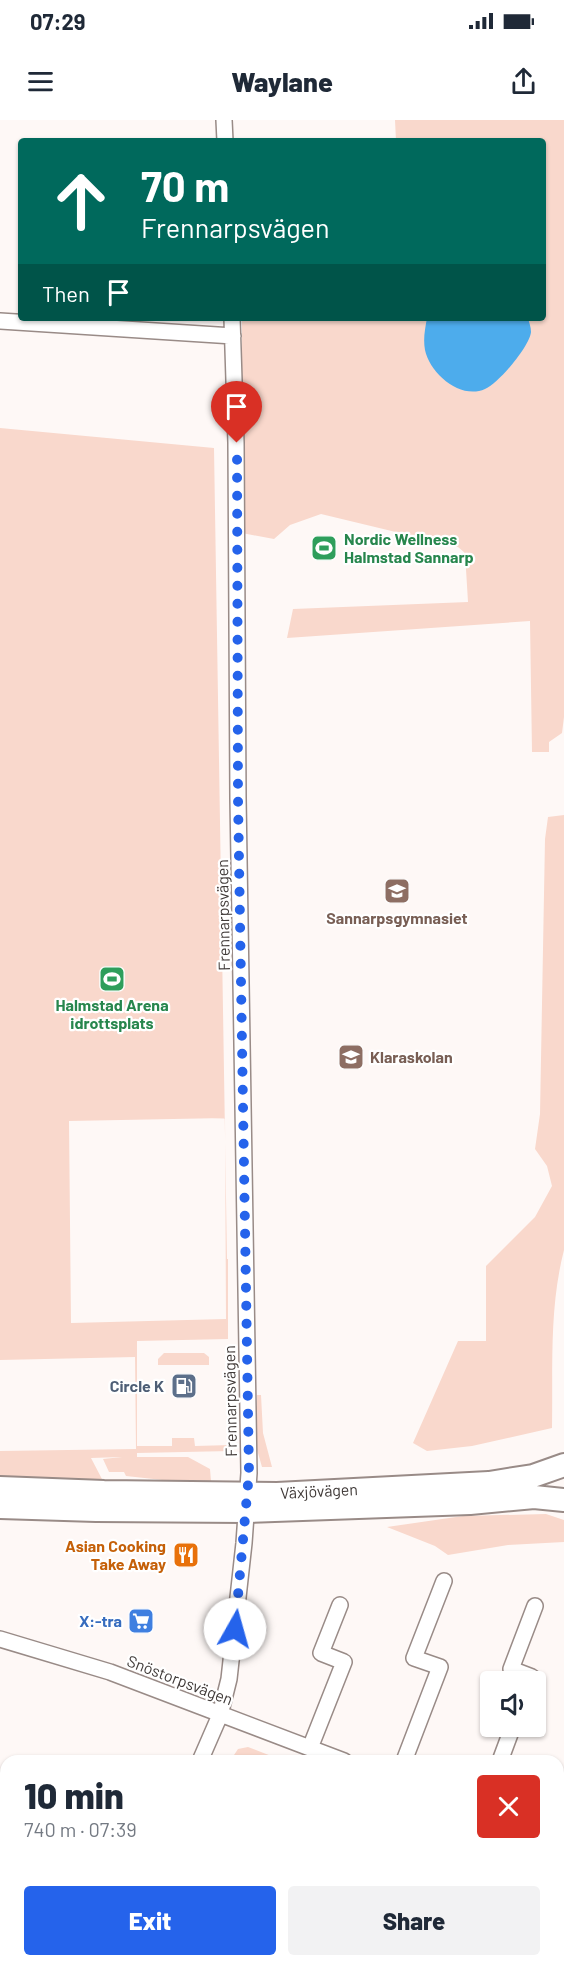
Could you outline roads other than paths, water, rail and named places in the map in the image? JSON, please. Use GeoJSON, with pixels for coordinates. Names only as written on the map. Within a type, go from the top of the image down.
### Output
{"type":"FeatureCollection","features":[{"type":"Feature","properties":{"kind":"highway","name":"Växjövägen"},"geometry":{"type":"LineString","coordinates":[[0,1507],[96,1510],[247,1503],[489,1483],[533,1476],[564,1466]]}},
{"type":"Feature","properties":{"kind":"highway","name":"Växjövägen"},"geometry":{"type":"LineString","coordinates":[[0,1488],[104,1492],[247,1503],[470,1503],[534,1497],[564,1499],[560,1480],[564,1466]]}},
{"type":"Feature","properties":{"kind":"street"},"geometry":{"type":"LineString","coordinates":[[224,120],[225,138]]}},
{"type":"Feature","properties":{"kind":"street"},"geometry":{"type":"LineString","coordinates":[[0,321],[233,336]]}},
{"type":"Feature","properties":{"kind":"street","name":"Frennarpsvägen"},"geometry":{"type":"LineString","coordinates":[[203,1755],[220,1715],[229,1679],[238,1608],[249,1473],[238,798],[237,443],[232,321]]}},
{"type":"Feature","properties":{"kind":"street"},"geometry":{"type":"LineString","coordinates":[[406,1755],[440,1667],[414,1658],[444,1581]]}},
{"type":"Feature","properties":{"kind":"street"},"geometry":{"type":"LineString","coordinates":[[310,1748],[344,1662],[321,1653],[340,1605]]}},
{"type":"Feature","properties":{"kind":"street"},"geometry":{"type":"LineString","coordinates":[[516,1671],[511,1669],[535,1606]]}},
{"type":"Feature","properties":{"kind":"street","name":"Snöstorpsvägen"},"geometry":{"type":"LineString","coordinates":[[0,1640],[110,1672],[328,1755]]}},
{"type":"Feature","properties":{"kind":"street"},"geometry":{"type":"LineString","coordinates":[[502,1755],[509,1737]]}},
{"type":"Feature","properties":{"kind":"water"},"geometry":{"type":"Polygon","coordinates":[[[426,321],[529,321],[531,332],[519,355],[498,380],[485,389],[466,391],[448,383],[433,368],[425,350],[426,321]]]}},
{"type":"Feature","properties":{"kind":"place","name":"Nordic Wellness Halmstad Sannarp"},"geometry":{"type":"Point","coordinates":[324,548]}},
{"type":"Feature","properties":{"kind":"place","name":"Sannarpsgymnasiet"},"geometry":{"type":"Point","coordinates":[397,891]}},
{"type":"Feature","properties":{"kind":"place","name":"Halmstad Arena idrottsplats"},"geometry":{"type":"Point","coordinates":[112,979]}},
{"type":"Feature","properties":{"kind":"place","name":"Klaraskolan"},"geometry":{"type":"Point","coordinates":[351,1057]}},
{"type":"Feature","properties":{"kind":"place","name":"Circle K"},"geometry":{"type":"Point","coordinates":[184,1386]}},
{"type":"Feature","properties":{"kind":"place","name":"Asian Cooking Take Away"},"geometry":{"type":"Point","coordinates":[186,1555]}},
{"type":"Feature","properties":{"kind":"place","name":"X:-tra"},"geometry":{"type":"Point","coordinates":[141,1621]}}]}
